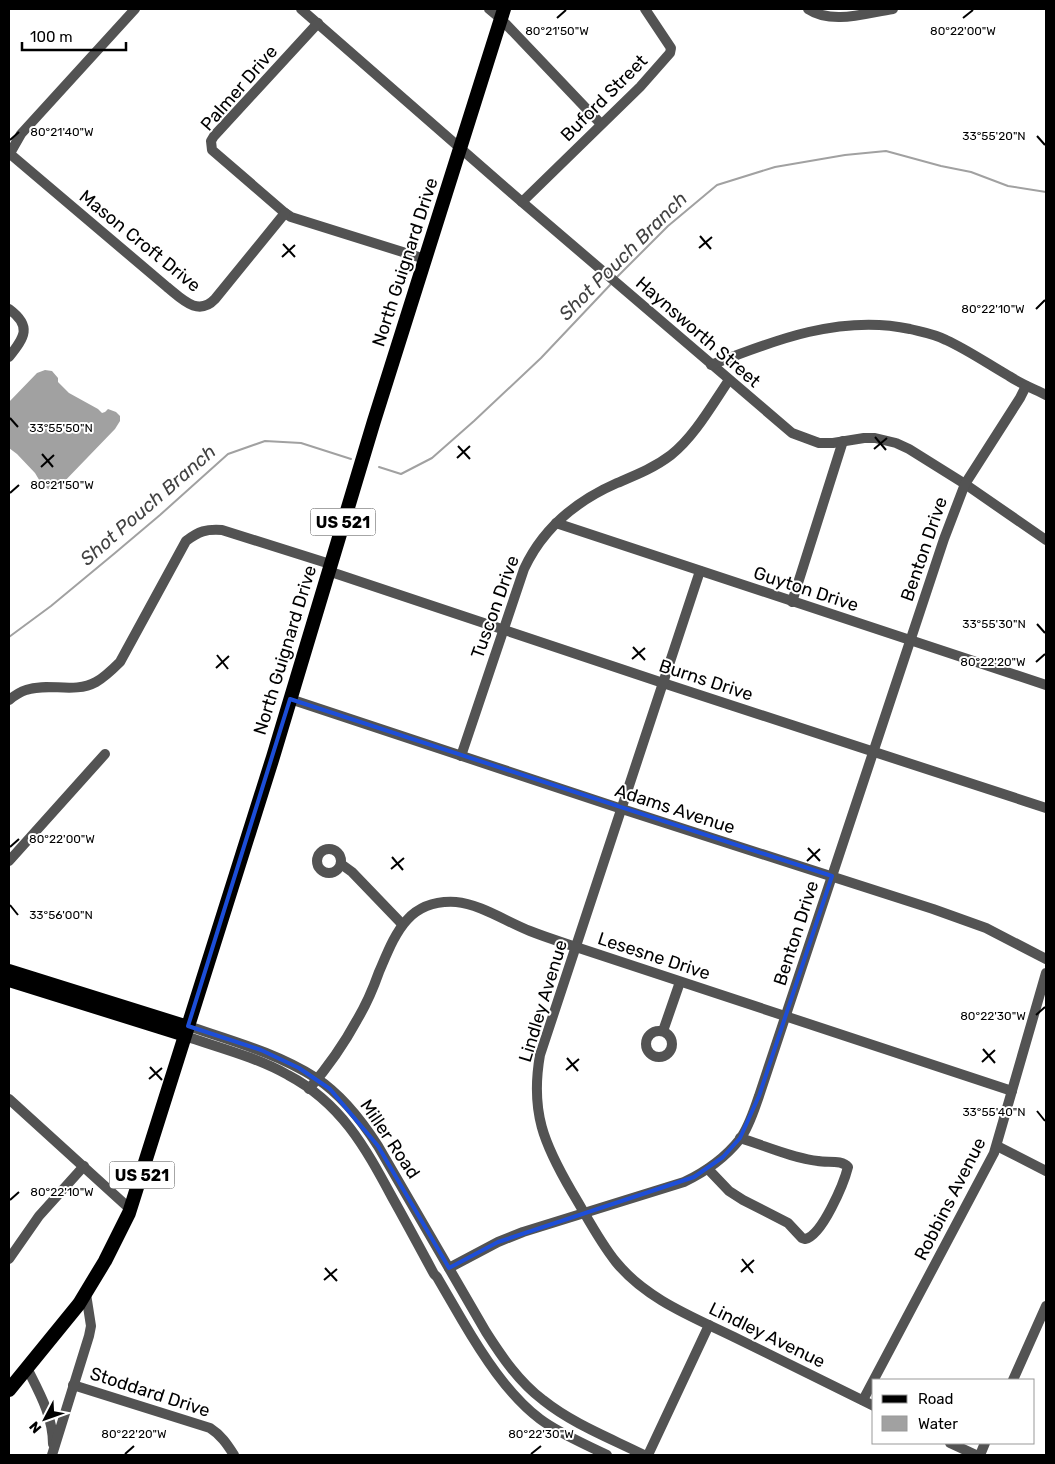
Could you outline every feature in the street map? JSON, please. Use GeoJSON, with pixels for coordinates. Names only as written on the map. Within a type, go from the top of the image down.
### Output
{"type":"FeatureCollection","features":[{"type":"Feature","properties":{"kind":"highway","name":"North Guignard Drive"},"geometry":{"type":"LineString","coordinates":[[82,1299],[105,1261],[130,1209],[187,1031],[329,567],[502,14]]}},
{"type":"Feature","properties":{"kind":"highway","name":"US 521"},"geometry":{"type":"LineString","coordinates":[[9,1390],[82,1299]]}},
{"type":"Feature","properties":{"kind":"main road","name":"Miller Road"},"geometry":{"type":"LineString","coordinates":[[9,970],[187,1031]]}},
{"type":"Feature","properties":{"kind":"main road","name":"Miller Road"},"geometry":{"type":"LineString","coordinates":[[9,981],[187,1031]]}},
{"type":"Feature","properties":{"kind":"street"},"geometry":{"type":"LineString","coordinates":[[9,154],[21,134],[135,9]]}},
{"type":"Feature","properties":{"kind":"street","name":"Haynsworth Street"},"geometry":{"type":"LineString","coordinates":[[301,9],[604,273],[792,433],[820,443],[875,438],[896,443],[965,484],[1046,540]]}},
{"type":"Feature","properties":{"kind":"street"},"geometry":{"type":"LineString","coordinates":[[489,9],[502,14],[601,124]]}},
{"type":"Feature","properties":{"kind":"street","name":"Buford Street"},"geometry":{"type":"LineString","coordinates":[[522,202],[640,87],[670,53],[670,48],[645,9]]}},
{"type":"Feature","properties":{"kind":"street"},"geometry":{"type":"LineString","coordinates":[[808,9],[831,17],[844,17],[893,9]]}},
{"type":"Feature","properties":{"kind":"street","name":"Palmer Drive"},"geometry":{"type":"LineString","coordinates":[[318,24],[211,141],[212,150],[285,213],[425,259]]}},
{"type":"Feature","properties":{"kind":"street","name":"Mason Croft Drive"},"geometry":{"type":"LineString","coordinates":[[9,154],[167,287],[191,305],[197,307],[206,306],[215,299],[285,213]]}},
{"type":"Feature","properties":{"kind":"street"},"geometry":{"type":"LineString","coordinates":[[9,309],[21,320],[24,326],[20,342],[9,357]]}},
{"type":"Feature","properties":{"kind":"street"},"geometry":{"type":"LineString","coordinates":[[711,365],[742,352],[815,330],[848,325],[879,324],[928,333],[945,339],[1026,386],[1046,395]]}},
{"type":"Feature","properties":{"kind":"street","name":"Tuscon Drive"},"geometry":{"type":"LineString","coordinates":[[461,756],[524,569],[540,540],[565,514],[590,498],[642,473],[672,454],[690,436],[729,380]]}},
{"type":"Feature","properties":{"kind":"street","name":"Benton Drive"},"geometry":{"type":"LineString","coordinates":[[449,1268],[498,1242],[684,1182],[708,1169],[723,1157],[740,1138],[752,1114],[786,1016],[944,539],[965,484],[1026,386]]}},
{"type":"Feature","properties":{"kind":"street"},"geometry":{"type":"LineString","coordinates":[[792,602],[842,441]]}},
{"type":"Feature","properties":{"kind":"street","name":"Guyton Drive"},"geometry":{"type":"LineString","coordinates":[[556,523],[1046,685]]}},
{"type":"Feature","properties":{"kind":"street","name":"Burns Drive"},"geometry":{"type":"LineString","coordinates":[[9,700],[27,689],[38,687],[78,687],[90,685],[104,677],[120,662],[186,541],[205,530],[222,530],[663,683],[1046,808]]}},
{"type":"Feature","properties":{"kind":"street","name":"Lindley Avenue"},"geometry":{"type":"LineString","coordinates":[[700,571],[540,1056],[536,1089],[538,1116],[550,1153],[585,1213],[616,1263],[640,1286],[664,1302],[872,1405]]}},
{"type":"Feature","properties":{"kind":"street","name":"Adams Avenue"},"geometry":{"type":"LineString","coordinates":[[290,699],[933,909],[986,928],[1046,956]]}},
{"type":"Feature","properties":{"kind":"street"},"geometry":{"type":"LineString","coordinates":[[9,861],[105,754]]}},
{"type":"Feature","properties":{"kind":"street"},"geometry":{"type":"LineString","coordinates":[[341,864],[352,872],[402,924]]}},
{"type":"Feature","properties":{"kind":"street","name":"Lesesne Drive"},"geometry":{"type":"LineString","coordinates":[[310,1089],[356,1022],[369,997],[390,944],[402,924],[424,908],[437,903],[456,902],[476,907],[530,931],[576,947],[1012,1091]]}},
{"type":"Feature","properties":{"kind":"street","name":"Robbins Avenue"},"geometry":{"type":"LineString","coordinates":[[874,1379],[991,1161],[997,1146],[1046,972]]}},
{"type":"Feature","properties":{"kind":"street"},"geometry":{"type":"LineString","coordinates":[[663,1031],[680,982]]}},
{"type":"Feature","properties":{"kind":"street","name":"Miller Road"},"geometry":{"type":"LineString","coordinates":[[187,1031],[261,1050],[300,1068],[318,1079],[348,1106],[378,1146],[499,1353],[532,1392],[569,1419],[644,1455]]}},
{"type":"Feature","properties":{"kind":"street","name":"Miller Road"},"geometry":{"type":"LineString","coordinates":[[187,1031],[289,1076],[310,1089],[340,1115],[356,1134],[369,1154],[434,1274],[496,1373],[538,1418],[552,1428],[607,1455]]}},
{"type":"Feature","properties":{"kind":"street"},"geometry":{"type":"LineString","coordinates":[[9,1099],[130,1209]]}},
{"type":"Feature","properties":{"kind":"street"},"geometry":{"type":"LineString","coordinates":[[708,1169],[729,1191],[788,1223],[802,1238],[805,1239],[812,1236],[819,1228],[845,1180],[848,1167],[846,1164],[842,1162],[820,1162],[802,1158],[740,1138]]}},
{"type":"Feature","properties":{"kind":"street"},"geometry":{"type":"LineString","coordinates":[[997,1146],[1046,1171]]}},
{"type":"Feature","properties":{"kind":"street"},"geometry":{"type":"LineString","coordinates":[[9,1259],[38,1216],[84,1166]]}},
{"type":"Feature","properties":{"kind":"street"},"geometry":{"type":"LineString","coordinates":[[53,1453],[91,1326],[82,1299]]}},
{"type":"Feature","properties":{"kind":"street"},"geometry":{"type":"LineString","coordinates":[[1013,1379],[1046,1306]]}},
{"type":"Feature","properties":{"kind":"street"},"geometry":{"type":"LineString","coordinates":[[648,1455],[709,1325]]}},
{"type":"Feature","properties":{"kind":"street"},"geometry":{"type":"LineString","coordinates":[[27,1368],[47,1409],[53,1434],[53,1453]]}},
{"type":"Feature","properties":{"kind":"street","name":"Robbins Avenue"},"geometry":{"type":"LineString","coordinates":[[863,1400],[872,1383]]}},
{"type":"Feature","properties":{"kind":"street","name":"Stoddard Drive"},"geometry":{"type":"LineString","coordinates":[[74,1385],[210,1428],[218,1432],[234,1455]]}},
{"type":"Feature","properties":{"kind":"street"},"geometry":{"type":"LineString","coordinates":[[952,1444],[978,1455],[984,1444]]}},
{"type":"Feature","properties":{"kind":"highlighted area"},"geometry":{"type":"Polygon","coordinates":[[[290,699],[832,876],[759,1096],[740,1138],[723,1157],[694,1177],[498,1242],[449,1268],[378,1146],[330,1089],[299,1068],[261,1050],[188,1026],[290,699]]]}},
{"type":"Feature","properties":{"kind":"water"},"geometry":{"type":"Polygon","coordinates":[[[45,370],[52,371],[58,378],[58,382],[69,393],[102,413],[108,409],[120,416],[120,421],[115,429],[59,487],[53,489],[48,489],[41,483],[35,473],[9,448],[9,402],[37,373],[45,370]]]}},
{"type":"Feature","properties":{"kind":"waterway","name":"Shot Pouch Branch"},"geometry":{"type":"LineString","coordinates":[[617,277],[668,226],[717,185],[775,167],[845,155],[886,151],[971,172],[1008,186],[1046,192]]}},
{"type":"Feature","properties":{"kind":"waterway","name":"Shot Pouch Branch"},"geometry":{"type":"LineString","coordinates":[[379,467],[401,474],[432,458],[541,358],[611,284]]}},
{"type":"Feature","properties":{"kind":"waterway","name":"Shot Pouch Branch"},"geometry":{"type":"LineString","coordinates":[[9,637],[51,606],[115,553],[228,454],[265,441],[301,443],[351,459]]}}]}
